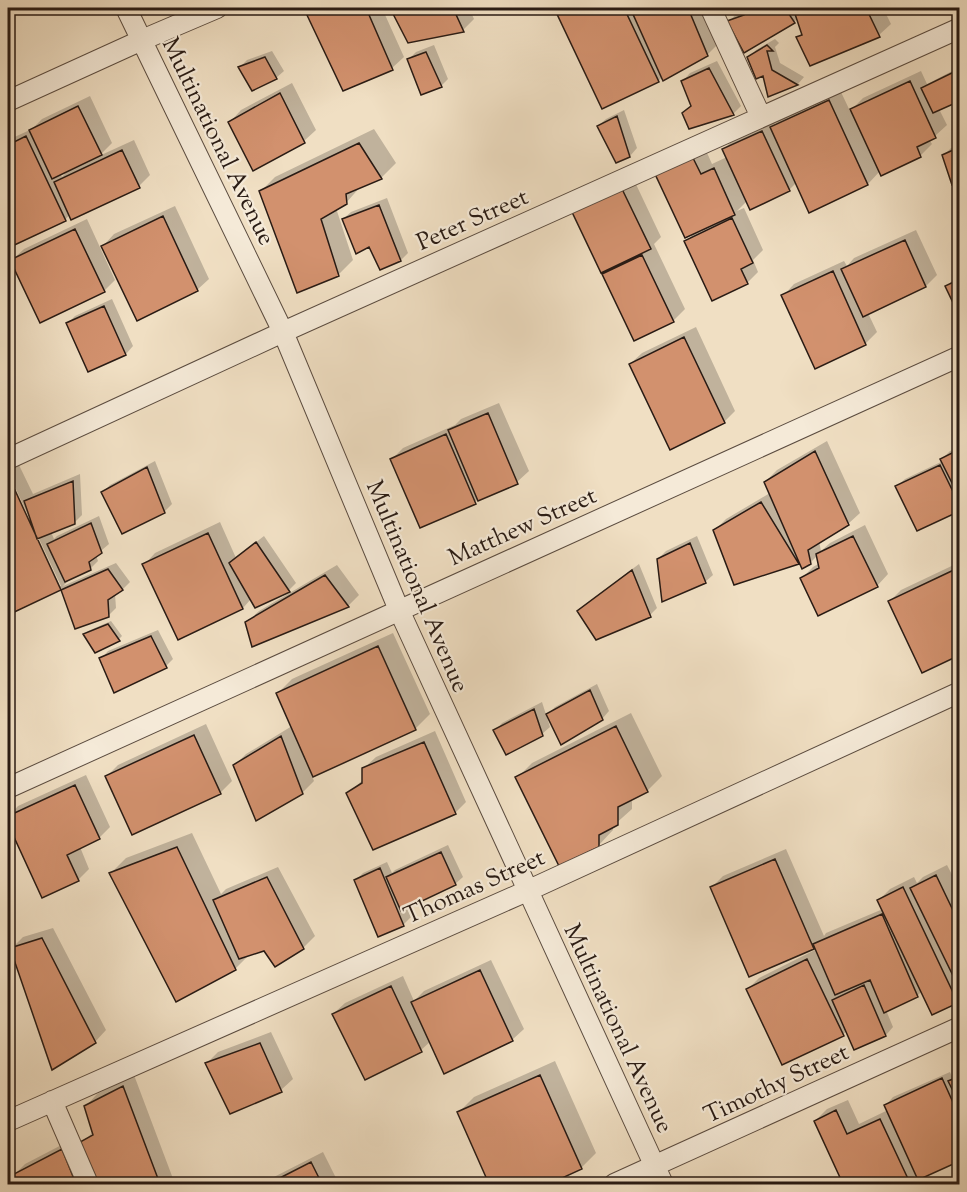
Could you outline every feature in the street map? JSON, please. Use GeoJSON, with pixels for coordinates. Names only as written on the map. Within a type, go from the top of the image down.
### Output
{"type":"FeatureCollection","features":[{"type":"Feature","properties":{"kind":"street","name":"Multinational Avenue"},"geometry":{"type":"LineString","coordinates":[[126,8],[283,332],[399,610],[663,1185]]}},
{"type":"Feature","properties":{"kind":"street"},"geometry":{"type":"LineString","coordinates":[[8,101],[217,8]]}},
{"type":"Feature","properties":{"kind":"street"},"geometry":{"type":"LineString","coordinates":[[711,9],[761,117]]}},
{"type":"Feature","properties":{"kind":"street","name":"Peter Street"},"geometry":{"type":"LineString","coordinates":[[8,459],[283,332],[959,30]]}},
{"type":"Feature","properties":{"kind":"street","name":"Matthew Street"},"geometry":{"type":"LineString","coordinates":[[8,788],[960,356]]}},
{"type":"Feature","properties":{"kind":"street","name":"Thomas Street"},"geometry":{"type":"LineString","coordinates":[[8,1122],[527,891],[960,692]]}},
{"type":"Feature","properties":{"kind":"street","name":"Timothy Street"},"geometry":{"type":"LineString","coordinates":[[614,1185],[960,1027]]}},
{"type":"Feature","properties":{"kind":"street"},"geometry":{"type":"LineString","coordinates":[[52,1101],[88,1185]]}},
{"type":"Feature","properties":{"kind":"building"},"geometry":{"type":"Polygon","coordinates":[[[321,8],[366,8],[393,70],[343,91],[306,13],[321,8]]]}},
{"type":"Feature","properties":{"kind":"building"},"geometry":{"type":"Polygon","coordinates":[[[390,8],[453,8],[464,32],[408,43],[390,8]]]}},
{"type":"Feature","properties":{"kind":"building"},"geometry":{"type":"Polygon","coordinates":[[[565,8],[624,8],[659,82],[602,109],[556,12],[565,8]]]}},
{"type":"Feature","properties":{"kind":"building"},"geometry":{"type":"Polygon","coordinates":[[[640,8],[688,8],[708,56],[663,81],[632,12],[640,8]]]}},
{"type":"Feature","properties":{"kind":"building"},"geometry":{"type":"Polygon","coordinates":[[[744,8],[785,8],[795,23],[744,53],[727,21],[744,15],[744,8]]]}},
{"type":"Feature","properties":{"kind":"building"},"geometry":{"type":"Polygon","coordinates":[[[793,8],[866,8],[880,37],[810,66],[796,37],[802,35],[793,8]]]}},
{"type":"Feature","properties":{"kind":"building"},"geometry":{"type":"Polygon","coordinates":[[[767,45],[773,51],[767,51],[772,70],[798,85],[768,97],[763,76],[756,79],[747,57],[767,45]]]}},
{"type":"Feature","properties":{"kind":"building"},"geometry":{"type":"Polygon","coordinates":[[[426,52],[442,87],[421,95],[407,59],[426,52]]]}},
{"type":"Feature","properties":{"kind":"building"},"geometry":{"type":"Polygon","coordinates":[[[265,57],[277,79],[252,91],[238,67],[265,57]]]}},
{"type":"Feature","properties":{"kind":"building"},"geometry":{"type":"Polygon","coordinates":[[[709,68],[734,115],[689,129],[682,113],[691,106],[681,81],[709,68]]]}},
{"type":"Feature","properties":{"kind":"building"},"geometry":{"type":"Polygon","coordinates":[[[960,69],[960,101],[933,113],[921,88],[960,69]]]}},
{"type":"Feature","properties":{"kind":"building"},"geometry":{"type":"Polygon","coordinates":[[[910,81],[936,138],[917,147],[921,157],[881,176],[850,109],[910,81]]]}},
{"type":"Feature","properties":{"kind":"building"},"geometry":{"type":"Polygon","coordinates":[[[280,93],[305,143],[253,171],[228,122],[280,93]]]}},
{"type":"Feature","properties":{"kind":"building"},"geometry":{"type":"Polygon","coordinates":[[[829,100],[868,185],[809,213],[770,127],[829,100]]]}},
{"type":"Feature","properties":{"kind":"building"},"geometry":{"type":"Polygon","coordinates":[[[78,106],[102,155],[52,179],[29,130],[78,106]]]}},
{"type":"Feature","properties":{"kind":"building"},"geometry":{"type":"Polygon","coordinates":[[[617,116],[630,157],[616,163],[597,126],[617,116]]]}},
{"type":"Feature","properties":{"kind":"building"},"geometry":{"type":"Polygon","coordinates":[[[762,131],[790,191],[750,210],[722,149],[762,131]]]}},
{"type":"Feature","properties":{"kind":"building"},"geometry":{"type":"Polygon","coordinates":[[[26,136],[66,221],[8,248],[8,145],[26,136]]]}},
{"type":"Feature","properties":{"kind":"building"},"geometry":{"type":"Polygon","coordinates":[[[359,143],[382,179],[346,194],[347,204],[321,219],[339,276],[297,293],[259,191],[359,143]]]}},
{"type":"Feature","properties":{"kind":"building"},"geometry":{"type":"Polygon","coordinates":[[[960,147],[960,182],[952,185],[942,155],[960,147]]]}},
{"type":"Feature","properties":{"kind":"building"},"geometry":{"type":"Polygon","coordinates":[[[122,150],[140,188],[71,220],[54,182],[122,150]]]}},
{"type":"Feature","properties":{"kind":"building"},"geometry":{"type":"Polygon","coordinates":[[[692,156],[701,174],[714,168],[735,215],[685,238],[655,174],[692,156]]]}},
{"type":"Feature","properties":{"kind":"building"},"geometry":{"type":"Polygon","coordinates":[[[622,189],[651,249],[601,273],[572,212],[622,189]]]}},
{"type":"Feature","properties":{"kind":"building"},"geometry":{"type":"Polygon","coordinates":[[[379,205],[401,261],[380,270],[369,247],[356,254],[342,219],[379,205]]]}},
{"type":"Feature","properties":{"kind":"building"},"geometry":{"type":"Polygon","coordinates":[[[163,216],[198,291],[137,321],[101,246],[163,216]]]}},
{"type":"Feature","properties":{"kind":"building"},"geometry":{"type":"Polygon","coordinates":[[[732,218],[753,263],[741,269],[748,284],[712,301],[684,241],[732,218]]]}},
{"type":"Feature","properties":{"kind":"building"},"geometry":{"type":"Polygon","coordinates":[[[75,229],[105,292],[40,323],[10,260],[75,229]]]}},
{"type":"Feature","properties":{"kind":"building"},"geometry":{"type":"Polygon","coordinates":[[[905,240],[926,287],[863,317],[841,269],[905,240]]]}},
{"type":"Feature","properties":{"kind":"building"},"geometry":{"type":"Polygon","coordinates":[[[642,255],[674,322],[634,341],[602,274],[642,255]]]}},
{"type":"Feature","properties":{"kind":"building"},"geometry":{"type":"Polygon","coordinates":[[[833,271],[866,345],[815,369],[781,295],[833,271]]]}},
{"type":"Feature","properties":{"kind":"building"},"geometry":{"type":"Polygon","coordinates":[[[960,279],[960,310],[957,311],[945,286],[960,279]]]}},
{"type":"Feature","properties":{"kind":"building"},"geometry":{"type":"Polygon","coordinates":[[[104,306],[126,355],[88,372],[66,323],[104,306]]]}},
{"type":"Feature","properties":{"kind":"building"},"geometry":{"type":"Polygon","coordinates":[[[684,337],[725,423],[670,450],[629,364],[684,337]]]}},
{"type":"Feature","properties":{"kind":"building"},"geometry":{"type":"Polygon","coordinates":[[[488,413],[518,484],[478,501],[448,430],[488,413]]]}},
{"type":"Feature","properties":{"kind":"building"},"geometry":{"type":"Polygon","coordinates":[[[446,434],[476,504],[420,528],[390,459],[446,434]]]}},
{"type":"Feature","properties":{"kind":"building"},"geometry":{"type":"Polygon","coordinates":[[[960,449],[960,499],[940,459],[960,449]]]}},
{"type":"Feature","properties":{"kind":"building"},"geometry":{"type":"Polygon","coordinates":[[[815,451],[849,525],[808,550],[811,564],[802,569],[764,482],[815,451]]]}},
{"type":"Feature","properties":{"kind":"building"},"geometry":{"type":"Polygon","coordinates":[[[940,465],[960,506],[960,511],[917,531],[895,486],[940,465]]]}},
{"type":"Feature","properties":{"kind":"building"},"geometry":{"type":"Polygon","coordinates":[[[147,467],[165,513],[122,534],[101,492],[147,467]]]}},
{"type":"Feature","properties":{"kind":"building"},"geometry":{"type":"Polygon","coordinates":[[[8,475],[61,590],[8,615],[8,475]]]}},
{"type":"Feature","properties":{"kind":"building"},"geometry":{"type":"Polygon","coordinates":[[[73,481],[75,524],[37,539],[24,501],[73,481]]]}},
{"type":"Feature","properties":{"kind":"building"},"geometry":{"type":"Polygon","coordinates":[[[761,502],[799,564],[734,585],[713,530],[761,502]]]}},
{"type":"Feature","properties":{"kind":"building"},"geometry":{"type":"Polygon","coordinates":[[[91,523],[102,553],[89,562],[91,570],[65,582],[47,544],[91,523]]]}},
{"type":"Feature","properties":{"kind":"building"},"geometry":{"type":"Polygon","coordinates":[[[208,533],[243,609],[178,640],[142,564],[208,533]]]}},
{"type":"Feature","properties":{"kind":"building"},"geometry":{"type":"Polygon","coordinates":[[[853,536],[878,587],[818,616],[800,578],[819,568],[816,554],[853,536]]]}},
{"type":"Feature","properties":{"kind":"building"},"geometry":{"type":"Polygon","coordinates":[[[256,542],[290,592],[255,608],[229,563],[256,542]]]}},
{"type":"Feature","properties":{"kind":"building"},"geometry":{"type":"Polygon","coordinates":[[[690,543],[706,583],[662,602],[657,559],[690,543]]]}},
{"type":"Feature","properties":{"kind":"building"},"geometry":{"type":"Polygon","coordinates":[[[958,568],[960,570],[960,655],[922,673],[888,601],[958,568]]]}},
{"type":"Feature","properties":{"kind":"building"},"geometry":{"type":"Polygon","coordinates":[[[108,569],[123,590],[108,600],[109,617],[75,629],[61,590],[108,569]]]}},
{"type":"Feature","properties":{"kind":"building"},"geometry":{"type":"Polygon","coordinates":[[[632,570],[651,617],[596,640],[577,611],[632,570]]]}},
{"type":"Feature","properties":{"kind":"building"},"geometry":{"type":"Polygon","coordinates":[[[325,575],[349,607],[252,647],[245,622],[325,575]]]}},
{"type":"Feature","properties":{"kind":"building"},"geometry":{"type":"Polygon","coordinates":[[[108,624],[120,641],[95,653],[83,634],[108,624]]]}},
{"type":"Feature","properties":{"kind":"building"},"geometry":{"type":"Polygon","coordinates":[[[151,636],[167,668],[114,693],[99,658],[151,636]]]}},
{"type":"Feature","properties":{"kind":"building"},"geometry":{"type":"Polygon","coordinates":[[[378,646],[416,730],[313,777],[276,693],[378,646]]]}},
{"type":"Feature","properties":{"kind":"building"},"geometry":{"type":"Polygon","coordinates":[[[590,690],[603,720],[561,745],[546,714],[590,690]]]}},
{"type":"Feature","properties":{"kind":"building"},"geometry":{"type":"Polygon","coordinates":[[[534,709],[543,736],[506,755],[493,730],[534,709]]]}},
{"type":"Feature","properties":{"kind":"building"},"geometry":{"type":"Polygon","coordinates":[[[616,726],[648,792],[618,807],[618,825],[599,835],[599,847],[559,866],[515,777],[616,726]]]}},
{"type":"Feature","properties":{"kind":"building"},"geometry":{"type":"Polygon","coordinates":[[[194,735],[221,794],[132,835],[105,776],[194,735]]]}},
{"type":"Feature","properties":{"kind":"building"},"geometry":{"type":"Polygon","coordinates":[[[281,736],[303,794],[256,821],[233,765],[281,736]]]}},
{"type":"Feature","properties":{"kind":"building"},"geometry":{"type":"Polygon","coordinates":[[[424,742],[456,814],[373,850],[346,793],[362,783],[362,768],[424,742]]]}},
{"type":"Feature","properties":{"kind":"building"},"geometry":{"type":"Polygon","coordinates":[[[75,785],[100,839],[67,855],[79,881],[42,898],[8,824],[8,816],[75,785]]]}},
{"type":"Feature","properties":{"kind":"building"},"geometry":{"type":"Polygon","coordinates":[[[177,847],[236,970],[176,1002],[109,873],[177,847]]]}},
{"type":"Feature","properties":{"kind":"building"},"geometry":{"type":"Polygon","coordinates":[[[441,852],[456,885],[401,911],[386,877],[441,852]]]}},
{"type":"Feature","properties":{"kind":"building"},"geometry":{"type":"Polygon","coordinates":[[[775,859],[814,949],[749,977],[710,887],[775,859]]]}},
{"type":"Feature","properties":{"kind":"building"},"geometry":{"type":"Polygon","coordinates":[[[380,868],[404,926],[378,937],[354,880],[380,868]]]}},
{"type":"Feature","properties":{"kind":"building"},"geometry":{"type":"Polygon","coordinates":[[[936,875],[960,925],[960,990],[910,888],[936,875]]]}},
{"type":"Feature","properties":{"kind":"building"},"geometry":{"type":"Polygon","coordinates":[[[267,877],[304,949],[275,967],[264,951],[239,959],[213,900],[267,877]]]}},
{"type":"Feature","properties":{"kind":"building"},"geometry":{"type":"Polygon","coordinates":[[[903,887],[958,1003],[932,1015],[877,900],[903,887]]]}},
{"type":"Feature","properties":{"kind":"building"},"geometry":{"type":"Polygon","coordinates":[[[882,914],[918,997],[884,1013],[870,980],[835,995],[813,944],[882,914]]]}},
{"type":"Feature","properties":{"kind":"building"},"geometry":{"type":"Polygon","coordinates":[[[42,938],[96,1043],[52,1070],[10,948],[42,938]]]}},
{"type":"Feature","properties":{"kind":"building"},"geometry":{"type":"Polygon","coordinates":[[[807,959],[844,1036],[782,1065],[746,989],[807,959]]]}},
{"type":"Feature","properties":{"kind":"building"},"geometry":{"type":"Polygon","coordinates":[[[480,970],[513,1041],[444,1074],[411,1002],[480,970]]]}},
{"type":"Feature","properties":{"kind":"building"},"geometry":{"type":"Polygon","coordinates":[[[864,985],[886,1036],[854,1050],[832,1000],[864,985]]]}},
{"type":"Feature","properties":{"kind":"building"},"geometry":{"type":"Polygon","coordinates":[[[391,986],[422,1052],[365,1080],[332,1014],[391,986]]]}},
{"type":"Feature","properties":{"kind":"building"},"geometry":{"type":"Polygon","coordinates":[[[260,1043],[282,1092],[230,1114],[205,1063],[260,1043]]]}},
{"type":"Feature","properties":{"kind":"building"},"geometry":{"type":"Polygon","coordinates":[[[540,1075],[582,1169],[549,1184],[489,1184],[457,1112],[540,1075]]]}},
{"type":"Feature","properties":{"kind":"building"},"geometry":{"type":"Polygon","coordinates":[[[960,1076],[960,1105],[948,1081],[960,1076]]]}},
{"type":"Feature","properties":{"kind":"building"},"geometry":{"type":"Polygon","coordinates":[[[942,1078],[960,1118],[960,1161],[918,1180],[884,1105],[942,1078]]]}},
{"type":"Feature","properties":{"kind":"building"},"geometry":{"type":"Polygon","coordinates":[[[123,1086],[160,1184],[99,1184],[80,1142],[93,1135],[84,1106],[123,1086]]]}},
{"type":"Feature","properties":{"kind":"building"},"geometry":{"type":"Polygon","coordinates":[[[836,1110],[847,1134],[880,1119],[910,1183],[843,1184],[814,1121],[836,1110]]]}},
{"type":"Feature","properties":{"kind":"building"},"geometry":{"type":"Polygon","coordinates":[[[62,1149],[76,1184],[15,1184],[12,1175],[62,1149]]]}},
{"type":"Feature","properties":{"kind":"building"},"geometry":{"type":"Polygon","coordinates":[[[311,1162],[322,1184],[268,1184],[311,1162]]]}}]}
